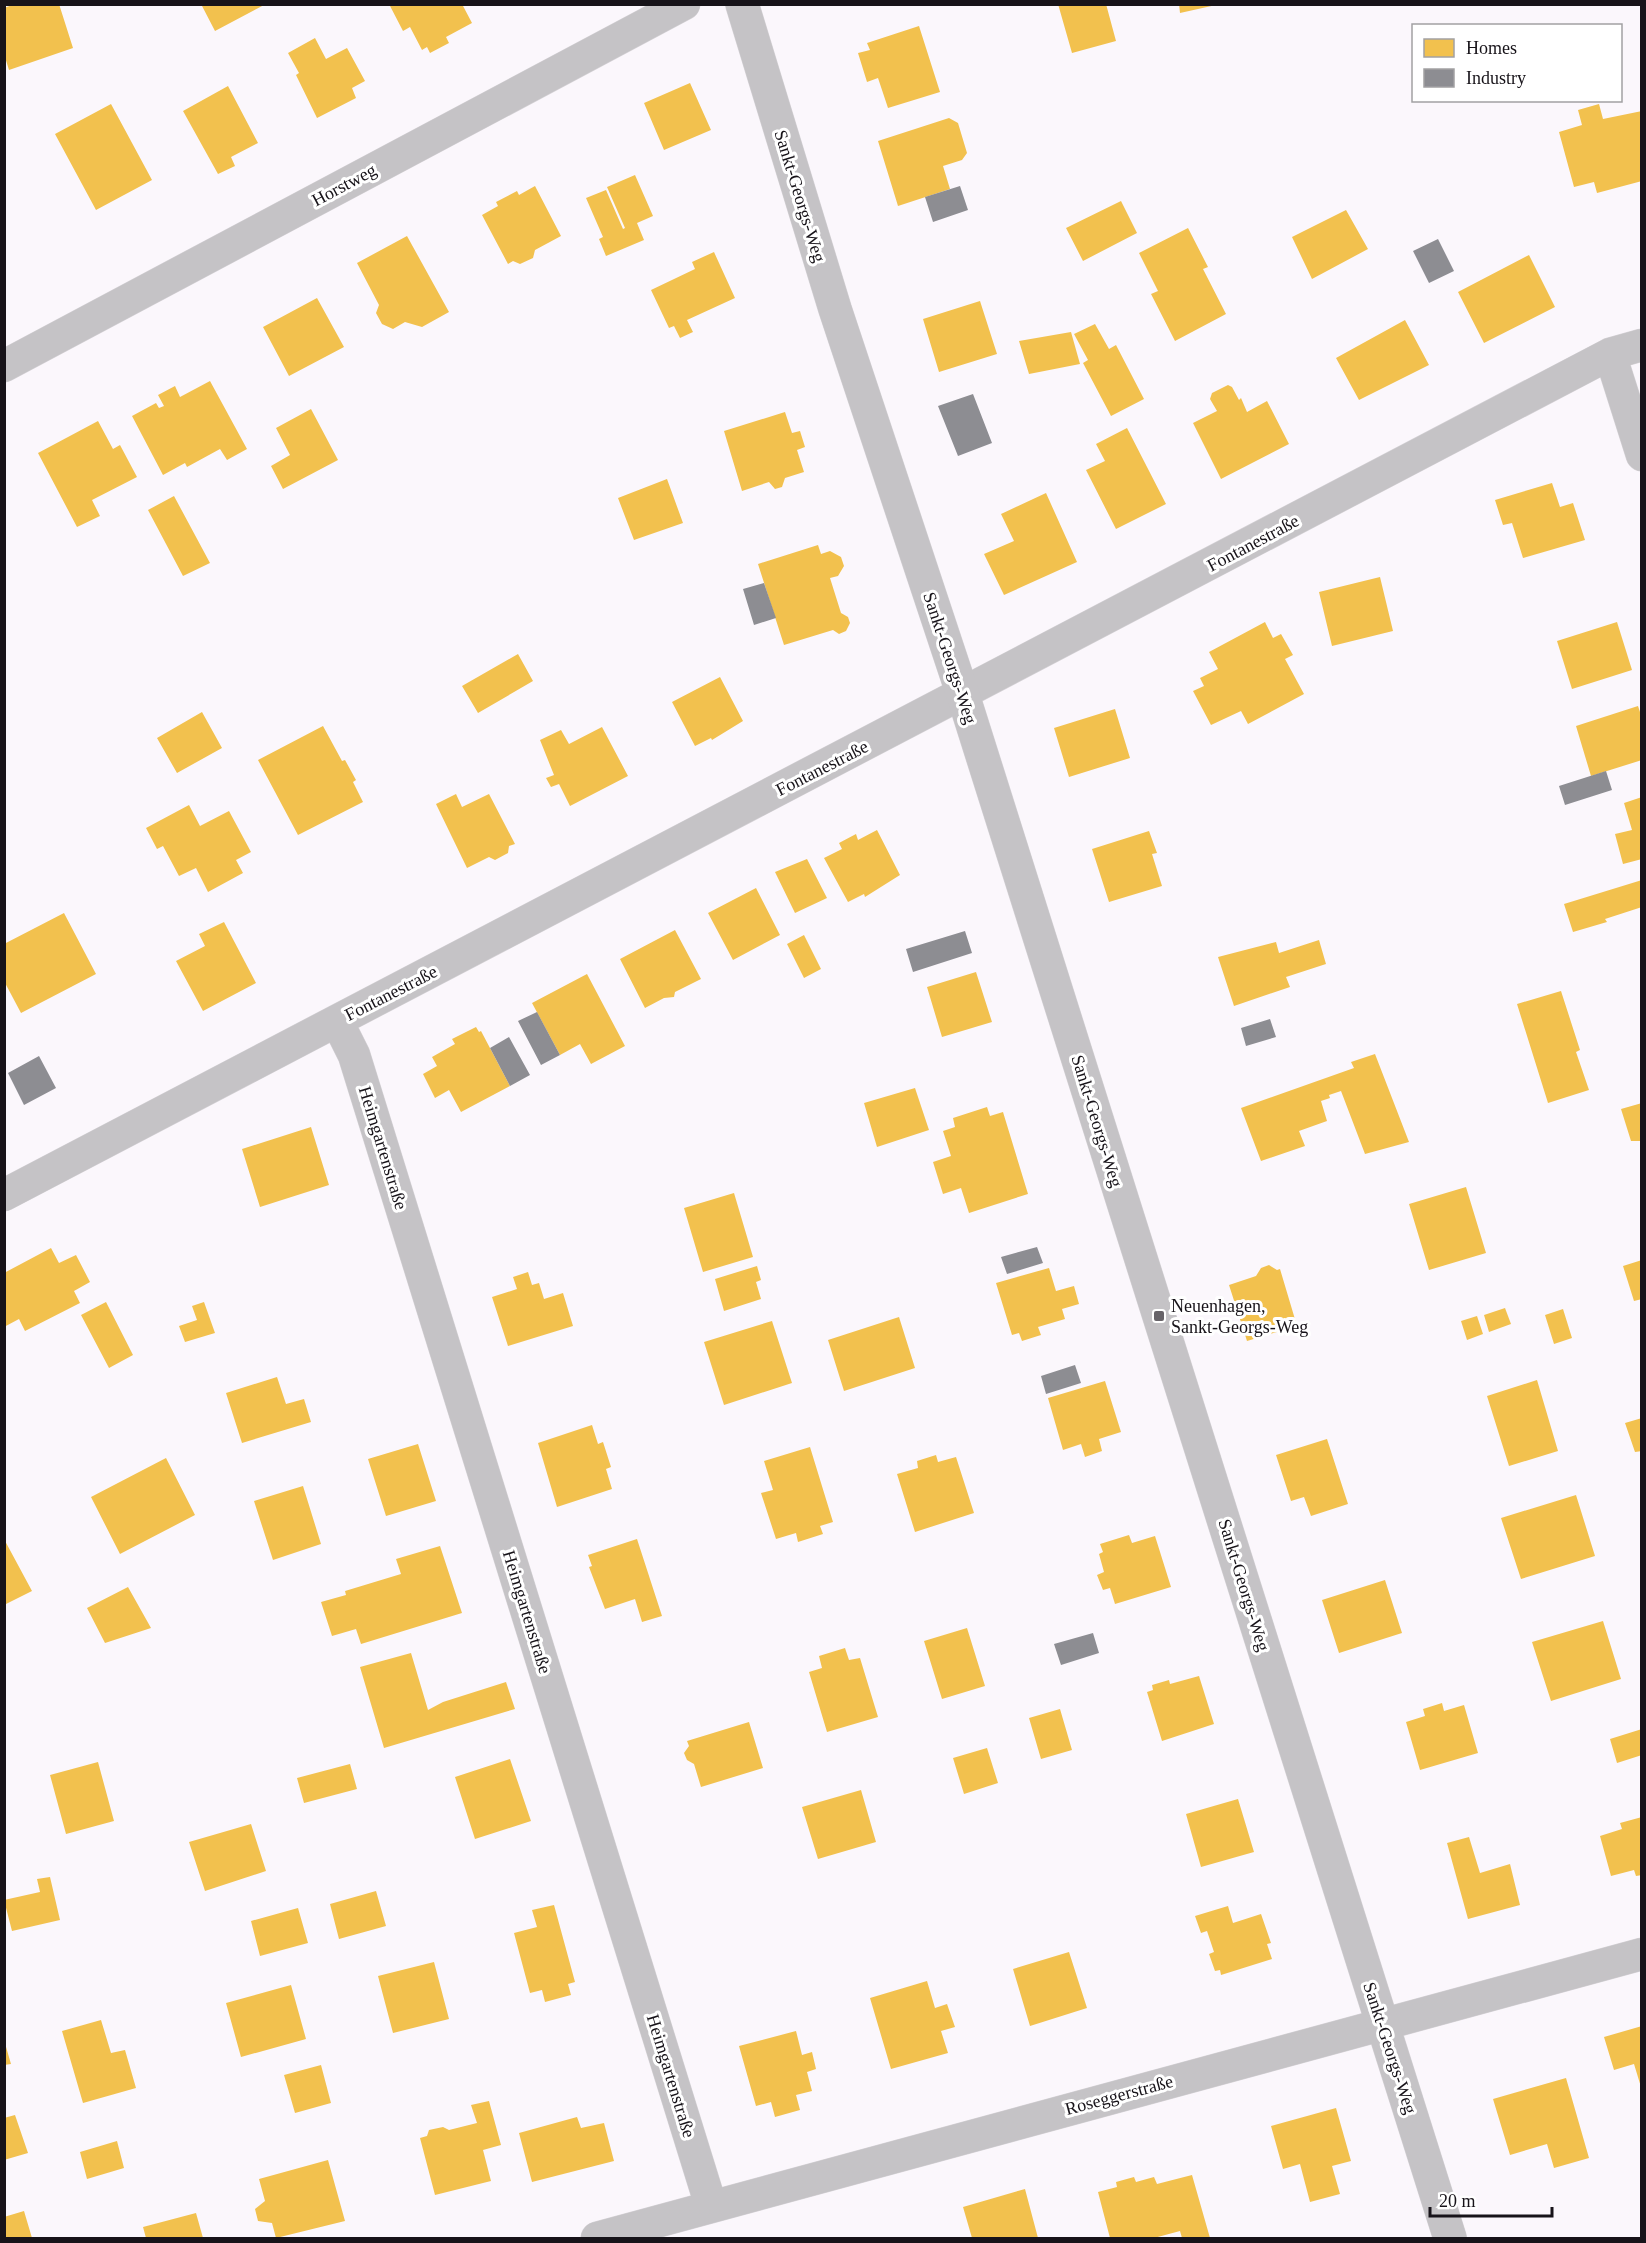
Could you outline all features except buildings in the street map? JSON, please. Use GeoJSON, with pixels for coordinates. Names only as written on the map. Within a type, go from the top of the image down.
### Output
{"type":"FeatureCollection","features":[{"type":"Feature","properties":{"kind":"street","name":"Horstweg"},"geometry":{"type":"LineString","coordinates":[[4,366],[684,4]]}},
{"type":"Feature","properties":{"kind":"street","name":"Sankt-Georgs-Weg"},"geometry":{"type":"LineString","coordinates":[[742,4],[835,309],[963,695],[1450,2238]]}},
{"type":"Feature","properties":{"kind":"street","name":"Fontanestraße"},"geometry":{"type":"LineString","coordinates":[[4,1195],[963,695],[1610,354],[1641,345]]}},
{"type":"Feature","properties":{"kind":"street"},"geometry":{"type":"LineString","coordinates":[[1610,354],[1641,455]]}},
{"type":"Feature","properties":{"kind":"street","name":"Heimgartenstraße"},"geometry":{"type":"LineString","coordinates":[[337,1021],[357,1066],[711,2206]]}},
{"type":"Feature","properties":{"kind":"street","name":"Roseggerstraße"},"geometry":{"type":"LineString","coordinates":[[597,2238],[1641,1954]]}},
{"type":"Feature","properties":{"kind":"place","name":"Neuenhagen, Sankt-Georgs-Weg"},"geometry":{"type":"Point","coordinates":[1159,1316]}}]}
